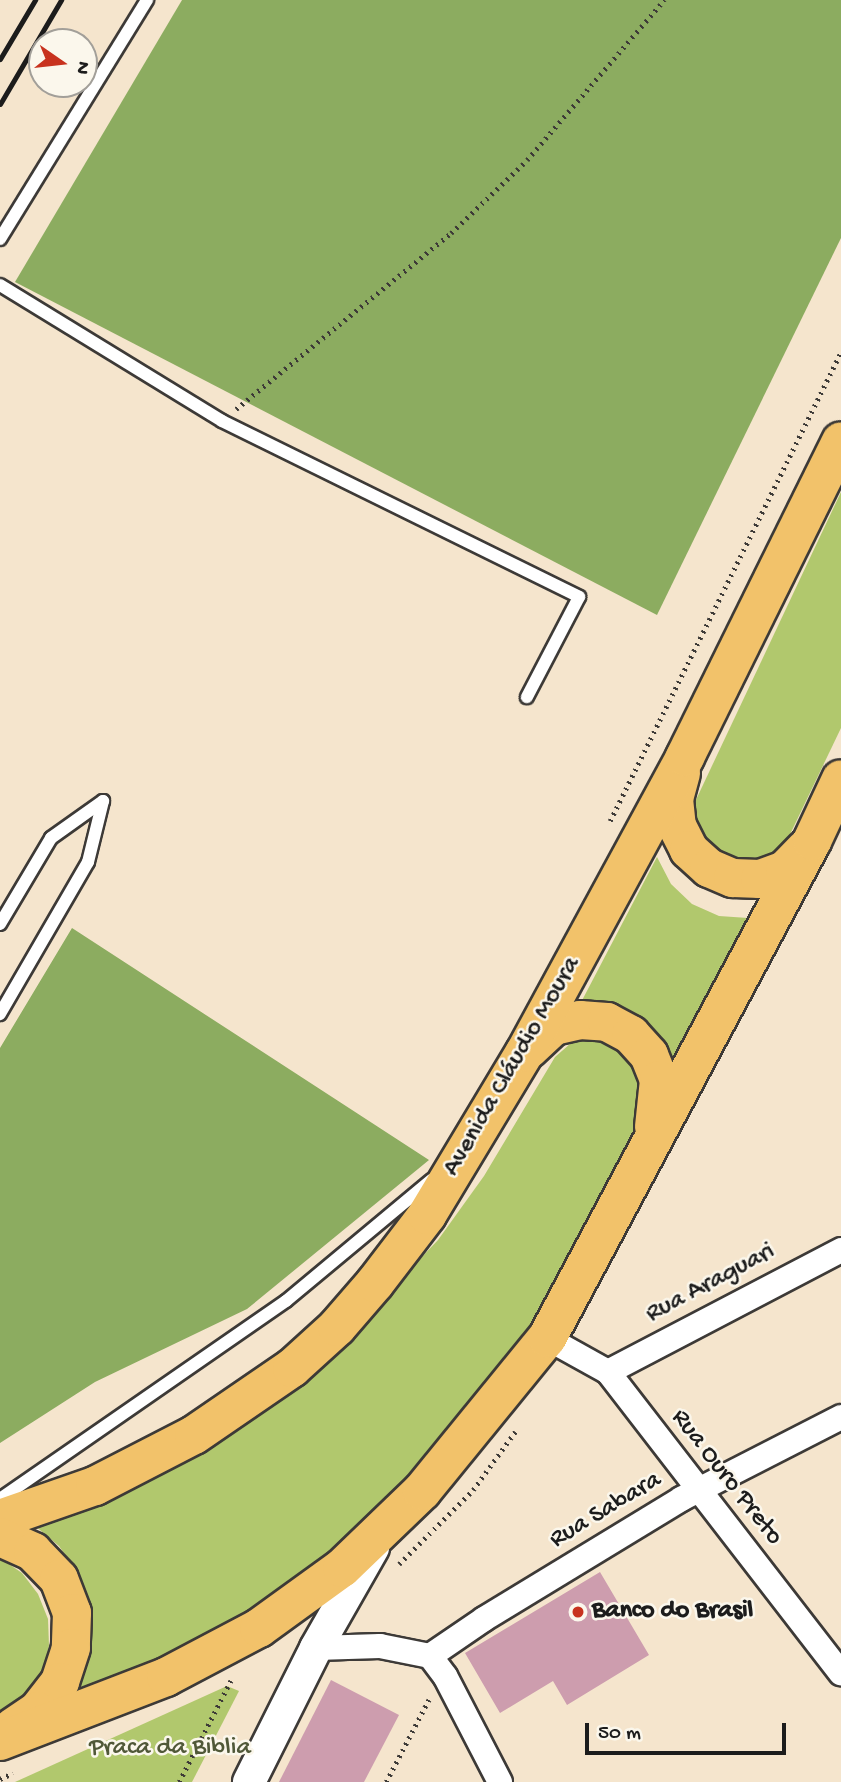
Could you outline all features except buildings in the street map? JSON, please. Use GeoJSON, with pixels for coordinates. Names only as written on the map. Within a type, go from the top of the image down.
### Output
{"type":"FeatureCollection","features":[{"type":"Feature","properties":{"kind":"highway","name":"Avenida Cláudio Moura"},"geometry":{"type":"LineString","coordinates":[[0,1519],[95,1486],[194,1435],[292,1368],[337,1327],[375,1283],[478,1137],[685,757],[841,442]]}},
{"type":"Feature","properties":{"kind":"highway"},"geometry":{"type":"LineString","coordinates":[[685,757],[674,799],[677,826],[689,850],[709,868],[733,878],[760,879],[785,870],[812,841]]}},
{"type":"Feature","properties":{"kind":"highway"},"geometry":{"type":"LineString","coordinates":[[0,1738],[205,1659],[306,1596],[422,1491],[547,1338],[812,841],[841,779]]}},
{"type":"Feature","properties":{"kind":"highway"},"geometry":{"type":"LineString","coordinates":[[525,1052],[554,1026],[580,1020],[607,1022],[631,1035],[649,1055],[659,1080],[650,1146]]}},
{"type":"Feature","properties":{"kind":"highway"},"geometry":{"type":"LineString","coordinates":[[0,1537],[33,1552],[59,1579],[72,1613],[71,1648],[60,1682],[37,1711],[0,1738]]}},
{"type":"Feature","properties":{"kind":"street","name":"Rua Araguari"},"geometry":{"type":"LineString","coordinates":[[608,1372],[841,1250]]}},
{"type":"Feature","properties":{"kind":"street","name":"Rua Ouro Preto"},"geometry":{"type":"LineString","coordinates":[[547,1338],[608,1372],[696,1492],[841,1673]]}},
{"type":"Feature","properties":{"kind":"street","name":"Rua Sabara"},"geometry":{"type":"LineString","coordinates":[[439,1668],[484,1619],[696,1492],[841,1417]]}},
{"type":"Feature","properties":{"kind":"street"},"geometry":{"type":"LineString","coordinates":[[249,1782],[316,1648],[386,1525]]}},
{"type":"Feature","properties":{"kind":"street"},"geometry":{"type":"LineString","coordinates":[[316,1648],[380,1646],[439,1668],[500,1782]]}},
{"type":"Feature","properties":{"kind":"lane"},"geometry":{"type":"LineString","coordinates":[[0,239],[147,0]]}},
{"type":"Feature","properties":{"kind":"lane"},"geometry":{"type":"LineString","coordinates":[[0,285],[222,421],[579,597],[527,697]]}},
{"type":"Feature","properties":{"kind":"lane"},"geometry":{"type":"LineString","coordinates":[[0,924],[51,838],[103,801],[88,862],[0,1014]]}},
{"type":"Feature","properties":{"kind":"lane"},"geometry":{"type":"LineString","coordinates":[[0,1499],[286,1301],[378,1227],[478,1137]]}},
{"type":"Feature","properties":{"kind":"path"},"geometry":{"type":"LineString","coordinates":[[222,421],[451,233],[527,160],[664,0]]}},
{"type":"Feature","properties":{"kind":"path"},"geometry":{"type":"LineString","coordinates":[[606,831],[841,352]]}},
{"type":"Feature","properties":{"kind":"path"},"geometry":{"type":"LineString","coordinates":[[386,1782],[439,1668]]}},
{"type":"Feature","properties":{"kind":"path"},"geometry":{"type":"LineString","coordinates":[[179,1782],[233,1675]]}},
{"type":"Feature","properties":{"kind":"green space"},"geometry":{"type":"Polygon","coordinates":[[[182,0],[841,0],[841,238],[657,615],[15,282],[182,0]]]}},
{"type":"Feature","properties":{"kind":"green space"},"geometry":{"type":"Polygon","coordinates":[[[841,492],[841,728],[783,849],[771,862],[719,866],[691,822],[694,804],[841,492]]]}},
{"type":"Feature","properties":{"kind":"green space"},"geometry":{"type":"Polygon","coordinates":[[[657,857],[671,884],[692,904],[719,916],[748,918],[665,1080],[577,1010],[657,857]]]}},
{"type":"Feature","properties":{"kind":"green space"},"geometry":{"type":"Polygon","coordinates":[[[72,928],[429,1160],[247,1309],[95,1382],[0,1443],[0,1048],[72,928]]]}},
{"type":"Feature","properties":{"kind":"green space"},"geometry":{"type":"Polygon","coordinates":[[[578,1037],[600,1038],[623,1047],[641,1069],[645,1122],[544,1318],[409,1485],[338,1550],[198,1647],[76,1694],[88,1664],[92,1633],[88,1601],[77,1572],[59,1546],[34,1525],[378,1303],[438,1240],[484,1176],[555,1057],[578,1037]]]}},
{"type":"Feature","properties":{"kind":"green space"},"geometry":{"type":"Polygon","coordinates":[[[0,1558],[22,1573],[38,1594],[48,1619],[49,1646],[42,1673],[27,1696],[0,1717],[0,1558]]]}},
{"type":"Feature","properties":{"kind":"green space","name":"Praca da Biblia"},"geometry":{"type":"Polygon","coordinates":[[[227,1686],[239,1691],[192,1782],[15,1782],[227,1686]]]}},
{"type":"Feature","properties":{"kind":"railway"},"geometry":{"type":"LineString","coordinates":[[0,59],[35,0]]}},
{"type":"Feature","properties":{"kind":"railway"},"geometry":{"type":"LineString","coordinates":[[0,104],[61,0]]}},
{"type":"Feature","properties":{"kind":"place","name":"Banco do Brasil"},"geometry":{"type":"Point","coordinates":[578,1612]}}]}
